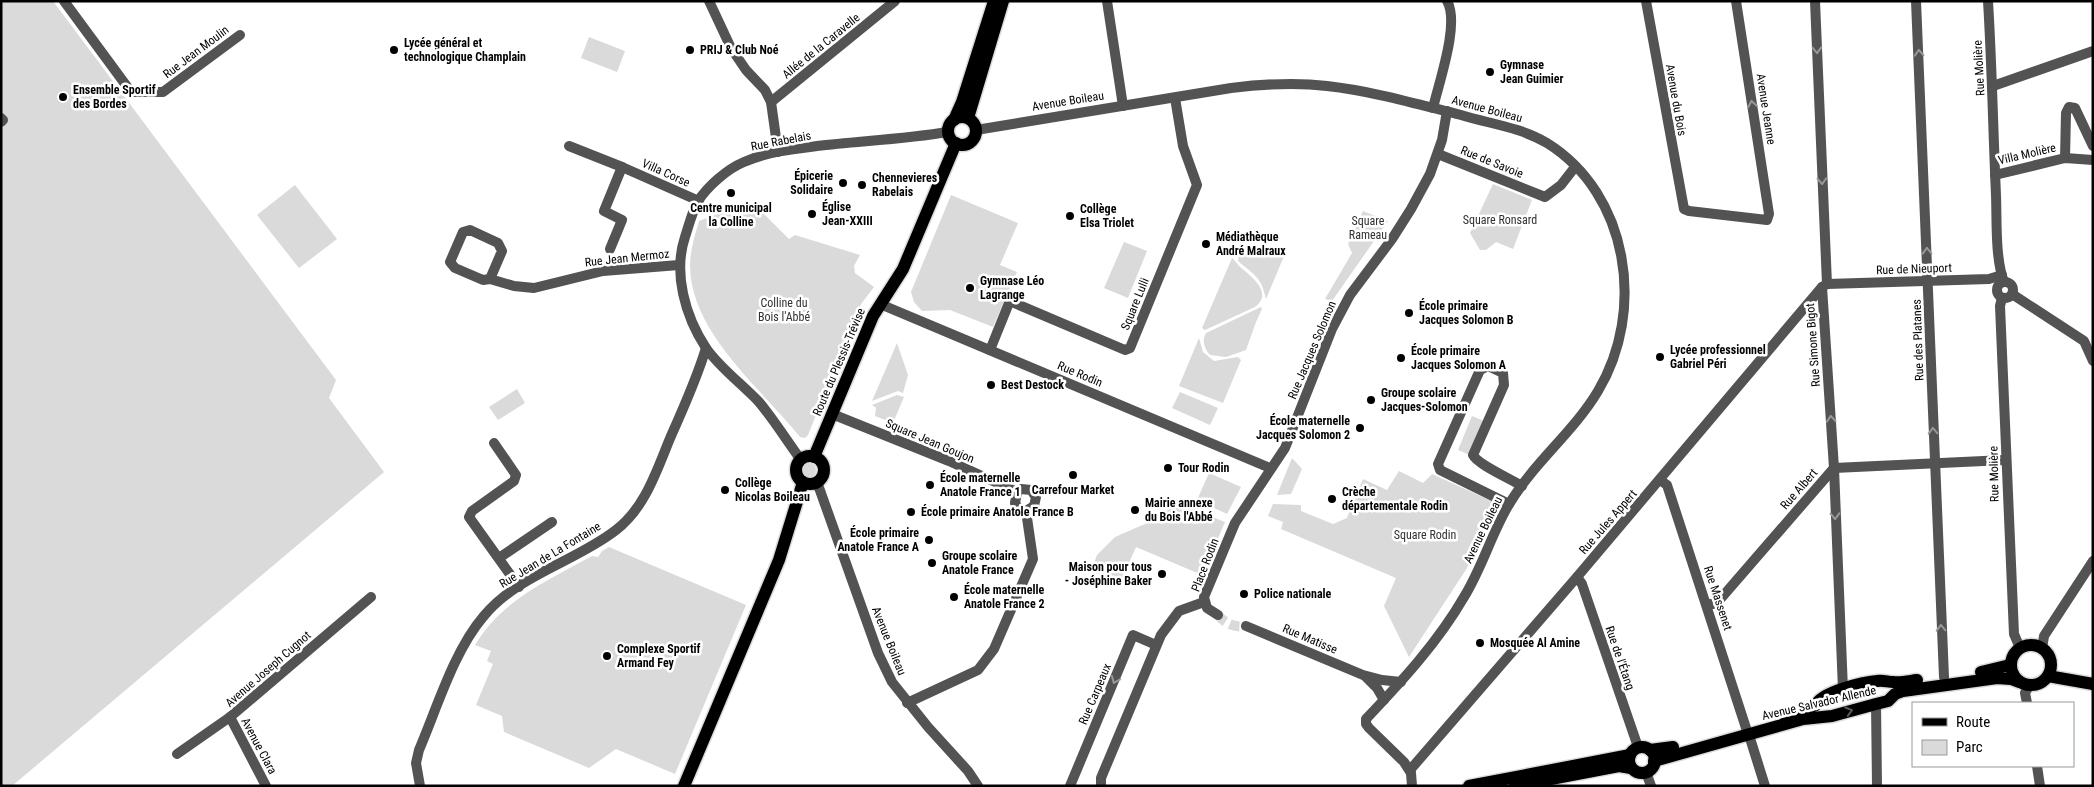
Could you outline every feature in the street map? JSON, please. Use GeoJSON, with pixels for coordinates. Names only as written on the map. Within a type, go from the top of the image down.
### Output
{"type":"FeatureCollection","features":[{"type":"Feature","properties":{"kind":"main road"},"geometry":{"type":"LineString","coordinates":[[951,126],[960,117],[968,118],[972,121],[976,130],[974,138],[968,143],[956,143],[951,138],[951,126],[959,108],[994,1]]}},
{"type":"Feature","properties":{"kind":"main road"},"geometry":{"type":"LineString","coordinates":[[968,118],[1003,1]]}},
{"type":"Feature","properties":{"kind":"main road","name":"Route du Plessis-Trévise"},"geometry":{"type":"LineString","coordinates":[[814,457],[873,316],[903,269],[956,143]]}},
{"type":"Feature","properties":{"kind":"main road"},"geometry":{"type":"LineString","coordinates":[[814,457],[819,460],[823,468],[822,476],[817,482],[812,484],[803,482],[797,476],[796,467],[800,460],[814,457]]}},
{"type":"Feature","properties":{"kind":"main road"},"geometry":{"type":"LineString","coordinates":[[684,786],[779,560],[803,482]]}},
{"type":"Feature","properties":{"kind":"main road"},"geometry":{"type":"LineString","coordinates":[[2031,645],[2042,649],[2050,658],[2048,676],[2040,683],[2024,684],[2012,672],[2010,665],[2012,658],[2020,648],[2031,645]]}},
{"type":"Feature","properties":{"kind":"main road","name":"Avenue Salvador Allende"},"geometry":{"type":"LineString","coordinates":[[1893,688],[1944,677],[1996,670],[2010,665]]}},
{"type":"Feature","properties":{"kind":"main road"},"geometry":{"type":"LineString","coordinates":[[2048,676],[2093,684]]}},
{"type":"Feature","properties":{"kind":"main road","name":"Avenue Salvador Allende"},"geometry":{"type":"LineString","coordinates":[[1819,710],[1822,697],[1876,681],[1893,688],[1911,689],[1997,678],[2011,679],[2024,684]]}},
{"type":"Feature","properties":{"kind":"main road","name":"Avenue Salvador Allende"},"geometry":{"type":"LineString","coordinates":[[1469,786],[1641,756],[1748,731],[1819,710],[1832,716],[1888,701],[1893,688]]}},
{"type":"Feature","properties":{"kind":"main road","name":"Avenue Salvador Allende"},"geometry":{"type":"LineString","coordinates":[[1641,756],[1638,772],[1646,772]]}},
{"type":"Feature","properties":{"kind":"main road","name":"Avenue Salvador Allende"},"geometry":{"type":"LineString","coordinates":[[1515,786],[1619,766],[1641,756]]}},
{"type":"Feature","properties":{"kind":"street","name":"Rue Jean Moulin"},"geometry":{"type":"LineString","coordinates":[[64,1],[131,92],[163,92],[240,35]]}},
{"type":"Feature","properties":{"kind":"street"},"geometry":{"type":"LineString","coordinates":[[709,1],[731,48],[746,70],[765,90],[771,102],[778,152]]}},
{"type":"Feature","properties":{"kind":"street","name":"Allée de la Caravelle"},"geometry":{"type":"LineString","coordinates":[[771,102],[895,1]]}},
{"type":"Feature","properties":{"kind":"street"},"geometry":{"type":"LineString","coordinates":[[1107,1],[1123,106]]}},
{"type":"Feature","properties":{"kind":"street"},"geometry":{"type":"LineString","coordinates":[[1433,108],[1452,29],[1452,13],[1446,1]]}},
{"type":"Feature","properties":{"kind":"street","name":"Avenue du Bois"},"geometry":{"type":"LineString","coordinates":[[1646,1],[1684,209],[1689,212],[1767,220]]}},
{"type":"Feature","properties":{"kind":"street","name":"Rue Simone Bigot"},"geometry":{"type":"LineString","coordinates":[[1815,1],[1825,286],[1843,690]]}},
{"type":"Feature","properties":{"kind":"street","name":"Rue des Platanes"},"geometry":{"type":"LineString","coordinates":[[1916,1],[1944,677]]}},
{"type":"Feature","properties":{"kind":"street","name":"Rue Molière"},"geometry":{"type":"LineString","coordinates":[[1988,1],[1993,86],[1995,175],[2003,279]]}},
{"type":"Feature","properties":{"kind":"street","name":"Avenue Jeanne"},"geometry":{"type":"LineString","coordinates":[[1739,2],[1769,214],[1767,220]]}},
{"type":"Feature","properties":{"kind":"street"},"geometry":{"type":"LineString","coordinates":[[1993,86],[2093,51]]}},
{"type":"Feature","properties":{"kind":"street","name":"Avenue Boileau"},"geometry":{"type":"LineString","coordinates":[[976,130],[1260,85],[1298,84],[1344,88],[1447,111],[1528,134],[1548,144],[1575,167],[1599,195],[1620,244],[1625,276],[1624,308],[1619,337],[1608,371],[1592,401],[1578,421],[1522,486],[1509,504],[1464,597],[1435,639],[1402,682],[1366,719],[1366,724],[1410,770]]}},
{"type":"Feature","properties":{"kind":"street","name":"Square Lulli"},"geometry":{"type":"LineString","coordinates":[[990,350],[1009,303],[1012,302],[1125,350],[1130,348],[1197,185],[1183,146],[1175,98]]}},
{"type":"Feature","properties":{"kind":"street","name":"Villa Molière"},"geometry":{"type":"LineString","coordinates":[[2066,158],[2066,113],[2069,107],[2075,108],[2093,146]]}},
{"type":"Feature","properties":{"kind":"street","name":"Rue Jacques Solomon"},"geometry":{"type":"LineString","coordinates":[[1270,468],[1285,448],[1336,320],[1350,295],[1392,239],[1411,209],[1438,154],[1447,111]]}},
{"type":"Feature","properties":{"kind":"street"},"geometry":{"type":"LineString","coordinates":[[1,118],[3,120],[1,122]]}},
{"type":"Feature","properties":{"kind":"street","name":"Rue Rabelais"},"geometry":{"type":"LineString","coordinates":[[800,460],[780,429],[758,402],[706,348],[686,304],[679,265],[683,242],[699,201],[732,168],[750,160],[778,152],[836,144],[892,140],[951,126]]}},
{"type":"Feature","properties":{"kind":"street","name":"Villa Corse"},"geometry":{"type":"LineString","coordinates":[[569,146],[699,201]]}},
{"type":"Feature","properties":{"kind":"street","name":"Rue de Savoie"},"geometry":{"type":"LineString","coordinates":[[1438,154],[1545,197],[1575,167]]}},
{"type":"Feature","properties":{"kind":"street","name":"Villa Molière"},"geometry":{"type":"LineString","coordinates":[[1995,175],[2066,158],[2093,160]]}},
{"type":"Feature","properties":{"kind":"street","name":"Villa Corse"},"geometry":{"type":"LineString","coordinates":[[610,249],[622,220],[604,211],[622,167]]}},
{"type":"Feature","properties":{"kind":"street"},"geometry":{"type":"LineString","coordinates":[[470,230],[498,243],[502,251],[490,279],[483,280],[455,268],[450,262],[463,232],[470,230]]}},
{"type":"Feature","properties":{"kind":"street","name":"Rue Jean Mermoz"},"geometry":{"type":"LineString","coordinates":[[490,279],[514,286],[534,288],[603,271],[679,265]]}},
{"type":"Feature","properties":{"kind":"street"},"geometry":{"type":"LineString","coordinates":[[2003,279],[2014,289],[2012,294],[2007,298],[2002,298],[1998,294],[1997,289],[2003,279]]}},
{"type":"Feature","properties":{"kind":"street","name":"Rue de Nieuport"},"geometry":{"type":"LineString","coordinates":[[1825,286],[2003,279]]}},
{"type":"Feature","properties":{"kind":"street","name":"Rue Jules Appert"},"geometry":{"type":"LineString","coordinates":[[1410,770],[1825,286]]}},
{"type":"Feature","properties":{"kind":"street"},"geometry":{"type":"LineString","coordinates":[[2012,294],[2084,341],[2093,361]]}},
{"type":"Feature","properties":{"kind":"street","name":"Rue Molière"},"geometry":{"type":"LineString","coordinates":[[2002,298],[2000,306],[2014,634],[2020,648]]}},
{"type":"Feature","properties":{"kind":"street","name":"Rue Rodin"},"geometry":{"type":"LineString","coordinates":[[880,304],[1270,468]]}},
{"type":"Feature","properties":{"kind":"street","name":"Rue Jean de La Fontaine"},"geometry":{"type":"LineString","coordinates":[[420,786],[416,763],[419,750],[463,647],[483,616],[497,602],[519,586],[617,529],[640,505],[692,387],[706,348]]}},
{"type":"Feature","properties":{"kind":"street"},"geometry":{"type":"LineString","coordinates":[[1509,504],[1440,470],[1438,464],[1480,370],[1488,366],[1502,374],[1504,385],[1473,455],[1475,461],[1505,475],[1522,486]]}},
{"type":"Feature","properties":{"kind":"street","name":"Square Jean Goujon"},"geometry":{"type":"LineString","coordinates":[[832,414],[949,461],[1018,492],[1026,489],[1034,493],[1036,497],[1034,506],[1026,511],[1019,509],[1015,502],[1018,492]]}},
{"type":"Feature","properties":{"kind":"street"},"geometry":{"type":"LineString","coordinates":[[494,443],[516,475],[514,481],[472,512],[469,517],[519,586]]}},
{"type":"Feature","properties":{"kind":"street","name":"Rue Albert"},"geometry":{"type":"LineString","coordinates":[[1707,604],[1716,604],[1834,468],[2006,460]]}},
{"type":"Feature","properties":{"kind":"street","name":"Place Rodin"},"geometry":{"type":"LineString","coordinates":[[1218,615],[1208,609],[1204,602],[1207,588],[1235,523],[1270,468]]}},
{"type":"Feature","properties":{"kind":"street","name":"Rue Massenet"},"geometry":{"type":"LineString","coordinates":[[1660,480],[1667,485],[1765,786]]}},
{"type":"Feature","properties":{"kind":"street","name":"Avenue Boileau"},"geometry":{"type":"LineString","coordinates":[[817,482],[878,654],[892,682],[907,703],[958,759],[978,786]]}},
{"type":"Feature","properties":{"kind":"street","name":"Square Jean Goujon"},"geometry":{"type":"LineString","coordinates":[[907,703],[978,670],[994,649],[1033,559],[1033,548],[1026,511]]}},
{"type":"Feature","properties":{"kind":"street"},"geometry":{"type":"LineString","coordinates":[[499,558],[552,522]]}},
{"type":"Feature","properties":{"kind":"street"},"geometry":{"type":"LineString","coordinates":[[2042,649],[2044,636],[2093,561]]}},
{"type":"Feature","properties":{"kind":"street","name":"Rue de l'Étang"},"geometry":{"type":"LineString","coordinates":[[1577,577],[1582,584],[1641,756]]}},
{"type":"Feature","properties":{"kind":"street","name":"Avenue Joseph Cugnot"},"geometry":{"type":"LineString","coordinates":[[177,754],[230,717],[371,596]]}},
{"type":"Feature","properties":{"kind":"street"},"geometry":{"type":"LineString","coordinates":[[1101,786],[1101,778],[1161,635],[1179,611],[1204,602]]}},
{"type":"Feature","properties":{"kind":"street","name":"Rue Matisse"},"geometry":{"type":"LineString","coordinates":[[1246,626],[1363,675]]}},
{"type":"Feature","properties":{"kind":"street","name":"Rue Carpeaux"},"geometry":{"type":"LineString","coordinates":[[1070,786],[1133,635],[1156,645]]}},
{"type":"Feature","properties":{"kind":"street"},"geometry":{"type":"LineString","coordinates":[[1363,675],[1382,680],[1402,682]]}},
{"type":"Feature","properties":{"kind":"street"},"geometry":{"type":"LineString","coordinates":[[1363,675],[1377,688],[1384,700]]}},
{"type":"Feature","properties":{"kind":"street"},"geometry":{"type":"LineString","coordinates":[[2024,684],[2027,702]]}},
{"type":"Feature","properties":{"kind":"street"},"geometry":{"type":"LineString","coordinates":[[1876,704],[1877,786]]}},
{"type":"Feature","properties":{"kind":"street","name":"Avenue Clara"},"geometry":{"type":"LineString","coordinates":[[230,717],[266,786]]}},
{"type":"Feature","properties":{"kind":"street"},"geometry":{"type":"LineString","coordinates":[[2037,767],[2040,786]]}},
{"type":"Feature","properties":{"kind":"street"},"geometry":{"type":"LineString","coordinates":[[1410,770],[1412,786]]}},
{"type":"Feature","properties":{"kind":"street"},"geometry":{"type":"LineString","coordinates":[[1646,772],[1651,786]]}},
{"type":"Feature","properties":{"kind":"green space"},"geometry":{"type":"Polygon","coordinates":[[[1,1],[53,1],[336,380],[329,398],[384,472],[12,786],[1,786],[1,1]]]}},
{"type":"Feature","properties":{"kind":"green space"},"geometry":{"type":"Polygon","coordinates":[[[589,37],[625,51],[617,72],[581,58],[589,37]]]}},
{"type":"Feature","properties":{"kind":"green space","name":"Square Ronsard"},"geometry":{"type":"Polygon","coordinates":[[[1493,184],[1532,200],[1513,249],[1496,242],[1486,250],[1480,250],[1470,233],[1493,184]]]}},
{"type":"Feature","properties":{"kind":"green space"},"geometry":{"type":"Polygon","coordinates":[[[295,185],[337,239],[299,268],[257,215],[295,185]]]}},
{"type":"Feature","properties":{"kind":"green space"},"geometry":{"type":"Polygon","coordinates":[[[951,195],[1018,223],[1000,265],[1017,272],[993,327],[950,310],[922,311],[914,302],[911,292],[951,195]]]}},
{"type":"Feature","properties":{"kind":"green space","name":"Colline du Bois l'Abbé"},"geometry":{"type":"Polygon","coordinates":[[[737,207],[758,208],[789,239],[795,235],[860,255],[854,266],[855,273],[874,287],[861,304],[808,435],[805,438],[800,437],[730,358],[702,314],[693,291],[690,260],[699,221],[737,207]]]}},
{"type":"Feature","properties":{"kind":"green space","name":"Square Rameau"},"geometry":{"type":"Polygon","coordinates":[[[1363,211],[1388,221],[1332,301],[1325,299],[1352,253],[1348,244],[1363,211]]]}},
{"type":"Feature","properties":{"kind":"green space"},"geometry":{"type":"Polygon","coordinates":[[[1124,242],[1147,251],[1128,298],[1104,288],[1124,242]]]}},
{"type":"Feature","properties":{"kind":"green space"},"geometry":{"type":"Polygon","coordinates":[[[1245,246],[1254,246],[1268,251],[1277,248],[1287,249],[1266,299],[1262,285],[1253,273],[1238,261],[1239,250],[1245,246]]]}},
{"type":"Feature","properties":{"kind":"green space"},"geometry":{"type":"Polygon","coordinates":[[[1232,258],[1259,285],[1262,291],[1260,302],[1255,307],[1205,330],[1202,328],[1232,258]]]}},
{"type":"Feature","properties":{"kind":"green space"},"geometry":{"type":"Polygon","coordinates":[[[1261,307],[1262,309],[1246,350],[1226,357],[1210,355],[1204,345],[1206,333],[1261,307]]]}},
{"type":"Feature","properties":{"kind":"green space"},"geometry":{"type":"Polygon","coordinates":[[[1199,338],[1203,352],[1214,361],[1238,357],[1241,360],[1223,403],[1179,386],[1199,338]]]}},
{"type":"Feature","properties":{"kind":"green space"},"geometry":{"type":"Polygon","coordinates":[[[897,343],[908,375],[903,393],[898,391],[872,401],[897,343]]]}},
{"type":"Feature","properties":{"kind":"green space"},"geometry":{"type":"Polygon","coordinates":[[[517,389],[525,403],[498,420],[489,407],[517,389]]]}},
{"type":"Feature","properties":{"kind":"green space"},"geometry":{"type":"Polygon","coordinates":[[[1180,392],[1218,408],[1210,425],[1172,408],[1180,392]]]}},
{"type":"Feature","properties":{"kind":"green space"},"geometry":{"type":"Polygon","coordinates":[[[897,395],[904,397],[893,423],[875,416],[876,408],[872,405],[897,395]]]}},
{"type":"Feature","properties":{"kind":"green space"},"geometry":{"type":"Polygon","coordinates":[[[1472,416],[1484,421],[1470,455],[1458,450],[1472,416]]]}},
{"type":"Feature","properties":{"kind":"green space"},"geometry":{"type":"Polygon","coordinates":[[[1292,458],[1302,469],[1291,494],[1277,495],[1292,458]]]}},
{"type":"Feature","properties":{"kind":"green space"},"geometry":{"type":"Polygon","coordinates":[[[806,463],[812,463],[816,470],[812,477],[806,477],[802,473],[802,467],[806,463]]]}},
{"type":"Feature","properties":{"kind":"green space","name":"Square Rodin"},"geometry":{"type":"Polygon","coordinates":[[[1399,471],[1423,483],[1432,474],[1496,503],[1467,568],[1409,657],[1384,606],[1396,578],[1281,529],[1283,522],[1268,516],[1273,504],[1301,505],[1301,511],[1333,524],[1347,518],[1363,479],[1387,490],[1399,471]]]}},
{"type":"Feature","properties":{"kind":"green space"},"geometry":{"type":"Polygon","coordinates":[[[1209,473],[1241,487],[1227,514],[1197,500],[1209,473]]]}},
{"type":"Feature","properties":{"kind":"green space"},"geometry":{"type":"Polygon","coordinates":[[[1178,503],[1225,522],[1202,575],[1136,547],[1120,583],[1091,571],[1097,555],[1115,537],[1154,520],[1178,503]]]}},
{"type":"Feature","properties":{"kind":"green space","name":"Complexe Sportif Armand Fey"},"geometry":{"type":"Polygon","coordinates":[[[609,547],[746,605],[675,774],[616,749],[589,768],[504,732],[502,716],[476,705],[493,664],[487,661],[491,651],[475,645],[486,629],[512,603],[527,593],[592,556],[598,557],[602,551],[609,547]]]}},
{"type":"Feature","properties":{"kind":"tunnel"},"geometry":{"type":"LineString","coordinates":[[1218,615],[1231,625],[1246,626]]}},
{"type":"Feature","properties":{"kind":"place","name":"Lycée général et technologique Champlain"},"geometry":{"type":"Point","coordinates":[394,50]}},
{"type":"Feature","properties":{"kind":"place","name":"PRIJ & Club Noé"},"geometry":{"type":"Point","coordinates":[690,50]}},
{"type":"Feature","properties":{"kind":"place","name":"Gymnase Jean Guimier"},"geometry":{"type":"Point","coordinates":[1490,72]}},
{"type":"Feature","properties":{"kind":"place","name":"Ensemble Sportif des Bordes"},"geometry":{"type":"Point","coordinates":[63,97]}},
{"type":"Feature","properties":{"kind":"place","name":"Épicerie Solidaire"},"geometry":{"type":"Point","coordinates":[843,183]}},
{"type":"Feature","properties":{"kind":"place","name":"Chennevieres Rabelais"},"geometry":{"type":"Point","coordinates":[862,185]}},
{"type":"Feature","properties":{"kind":"place","name":"Centre municipal la Colline"},"geometry":{"type":"Point","coordinates":[731,193]}},
{"type":"Feature","properties":{"kind":"place","name":"Église Jean-XXIII"},"geometry":{"type":"Point","coordinates":[812,214]}},
{"type":"Feature","properties":{"kind":"place","name":"Collège Elsa Triolet"},"geometry":{"type":"Point","coordinates":[1070,216]}},
{"type":"Feature","properties":{"kind":"place","name":"Médiathèque André Malraux"},"geometry":{"type":"Point","coordinates":[1206,244]}},
{"type":"Feature","properties":{"kind":"place","name":"Gymnase Léo Lagrange"},"geometry":{"type":"Point","coordinates":[970,288]}},
{"type":"Feature","properties":{"kind":"place","name":"École primaire Jacques Solomon B"},"geometry":{"type":"Point","coordinates":[1409,313]}},
{"type":"Feature","properties":{"kind":"place","name":"Lycée professionnel Gabriel Péri"},"geometry":{"type":"Point","coordinates":[1660,357]}},
{"type":"Feature","properties":{"kind":"place","name":"École primaire Jacques Solomon A"},"geometry":{"type":"Point","coordinates":[1401,358]}},
{"type":"Feature","properties":{"kind":"place","name":"Best Destock"},"geometry":{"type":"Point","coordinates":[991,385]}},
{"type":"Feature","properties":{"kind":"place","name":"Groupe scolaire Jacques-Solomon"},"geometry":{"type":"Point","coordinates":[1371,400]}},
{"type":"Feature","properties":{"kind":"place","name":"École maternelle Jacques Solomon 2"},"geometry":{"type":"Point","coordinates":[1360,428]}},
{"type":"Feature","properties":{"kind":"place","name":"Tour Rodin"},"geometry":{"type":"Point","coordinates":[1168,468]}},
{"type":"Feature","properties":{"kind":"place","name":"Carrefour Market"},"geometry":{"type":"Point","coordinates":[1073,475]}},
{"type":"Feature","properties":{"kind":"place","name":"École maternelle Anatole France 1"},"geometry":{"type":"Point","coordinates":[930,485]}},
{"type":"Feature","properties":{"kind":"place","name":"Collège Nicolas Boileau"},"geometry":{"type":"Point","coordinates":[725,490]}},
{"type":"Feature","properties":{"kind":"place","name":"Crèche départementale Rodin"},"geometry":{"type":"Point","coordinates":[1332,499]}},
{"type":"Feature","properties":{"kind":"place","name":"Mairie annexe du Bois l'Abbé"},"geometry":{"type":"Point","coordinates":[1135,510]}},
{"type":"Feature","properties":{"kind":"place","name":"École primaire Anatole France B"},"geometry":{"type":"Point","coordinates":[911,512]}},
{"type":"Feature","properties":{"kind":"place","name":"École primaire Anatole France A"},"geometry":{"type":"Point","coordinates":[929,540]}},
{"type":"Feature","properties":{"kind":"place","name":"Groupe scolaire Anatole France"},"geometry":{"type":"Point","coordinates":[932,563]}},
{"type":"Feature","properties":{"kind":"place","name":"Maison pour tous - Joséphine Baker"},"geometry":{"type":"Point","coordinates":[1162,574]}},
{"type":"Feature","properties":{"kind":"place","name":"Police nationale"},"geometry":{"type":"Point","coordinates":[1244,594]}},
{"type":"Feature","properties":{"kind":"place","name":"École maternelle Anatole France 2"},"geometry":{"type":"Point","coordinates":[954,597]}},
{"type":"Feature","properties":{"kind":"place","name":"Mosquée Al Amine"},"geometry":{"type":"Point","coordinates":[1480,643]}},
{"type":"Feature","properties":{"kind":"place","name":"Complexe Sportif Armand Fey"},"geometry":{"type":"Point","coordinates":[607,656]}}]}
